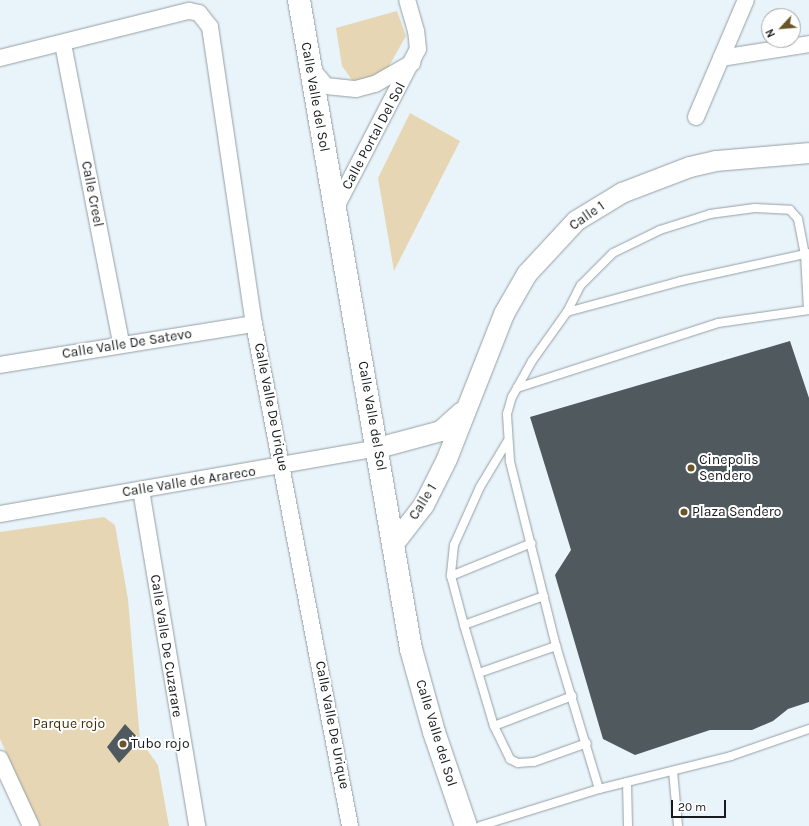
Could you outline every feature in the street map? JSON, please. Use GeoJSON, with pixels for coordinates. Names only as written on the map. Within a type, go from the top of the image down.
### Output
{"type":"FeatureCollection","features":[{"type":"Feature","properties":{"kind":"main road","name":"Calle Valle del Sol"},"geometry":{"type":"LineString","coordinates":[[299,0],[309,66],[378,448],[393,545],[420,686],[466,826]]}},
{"type":"Feature","properties":{"kind":"street","name":"Calle Portal Del Sol"},"geometry":{"type":"LineString","coordinates":[[335,209],[418,49],[416,31],[407,0]]}},
{"type":"Feature","properties":{"kind":"street"},"geometry":{"type":"LineString","coordinates":[[696,117],[746,0]]}},
{"type":"Feature","properties":{"kind":"street","name":"Calle Valle De Urique"},"geometry":{"type":"LineString","coordinates":[[63,44],[189,11],[199,13],[210,27],[254,324],[283,467],[350,826]]}},
{"type":"Feature","properties":{"kind":"street"},"geometry":{"type":"LineString","coordinates":[[0,58],[63,44]]}},
{"type":"Feature","properties":{"kind":"street","name":"Calle Creel"},"geometry":{"type":"LineString","coordinates":[[63,44],[121,344]]}},
{"type":"Feature","properties":{"kind":"street"},"geometry":{"type":"LineString","coordinates":[[721,58],[809,44]]}},
{"type":"Feature","properties":{"kind":"street","name":"Calle Portal Del Sol"},"geometry":{"type":"LineString","coordinates":[[309,66],[326,86],[356,89],[375,84],[412,63]]}},
{"type":"Feature","properties":{"kind":"street","name":"Calle 1"},"geometry":{"type":"LineString","coordinates":[[393,545],[424,505],[447,459],[464,410],[504,314],[527,274],[576,221],[622,192],[690,166],[716,160],[809,153]]}},
{"type":"Feature","properties":{"kind":"street","name":"Calle Valle De Satevo"},"geometry":{"type":"LineString","coordinates":[[0,365],[121,344],[254,324]]}},
{"type":"Feature","properties":{"kind":"street","name":"Calle 1"},"geometry":{"type":"LineString","coordinates":[[378,448],[441,431],[464,410]]}},
{"type":"Feature","properties":{"kind":"street","name":"Calle Valle de Arareco"},"geometry":{"type":"LineString","coordinates":[[0,514],[283,467],[378,448]]}},
{"type":"Feature","properties":{"kind":"street","name":"Calle Valle De Cuzarare"},"geometry":{"type":"LineString","coordinates":[[141,490],[197,826]]}},
{"type":"Feature","properties":{"kind":"street"},"geometry":{"type":"LineString","coordinates":[[0,759],[31,826]]}},
{"type":"Feature","properties":{"kind":"lane"},"geometry":{"type":"LineString","coordinates":[[517,388],[718,324],[808,310],[807,253],[802,226],[790,210],[754,208],[710,214],[660,230],[613,252],[581,285],[567,312],[532,361],[517,388],[507,414],[507,442],[556,646],[599,789]]}},
{"type":"Feature","properties":{"kind":"lane"},"geometry":{"type":"LineString","coordinates":[[567,312],[682,281],[807,253]]}},
{"type":"Feature","properties":{"kind":"lane"},"geometry":{"type":"LineString","coordinates":[[507,442],[458,531],[451,576],[494,726],[510,759],[518,762],[534,762],[586,743]]}},
{"type":"Feature","properties":{"kind":"lane"},"geometry":{"type":"LineString","coordinates":[[451,576],[532,543]]}},
{"type":"Feature","properties":{"kind":"lane"},"geometry":{"type":"LineString","coordinates":[[464,625],[544,596]]}},
{"type":"Feature","properties":{"kind":"lane"},"geometry":{"type":"LineString","coordinates":[[478,673],[556,646]]}},
{"type":"Feature","properties":{"kind":"lane"},"geometry":{"type":"LineString","coordinates":[[494,726],[572,696]]}},
{"type":"Feature","properties":{"kind":"lane"},"geometry":{"type":"LineString","coordinates":[[480,826],[599,789],[731,756],[809,729]]}},
{"type":"Feature","properties":{"kind":"lane"},"geometry":{"type":"LineString","coordinates":[[673,771],[678,826]]}},
{"type":"Feature","properties":{"kind":"lane"},"geometry":{"type":"LineString","coordinates":[[627,782],[628,826]]}},
{"type":"Feature","properties":{"kind":"green space"},"geometry":{"type":"Polygon","coordinates":[[[397,11],[406,36],[380,82],[352,80],[342,66],[336,28],[397,11]]]}},
{"type":"Feature","properties":{"kind":"green space"},"geometry":{"type":"Polygon","coordinates":[[[410,113],[460,141],[394,271],[378,178],[410,113]]]}},
{"type":"Feature","properties":{"kind":"green space","name":"Parque rojo"},"geometry":{"type":"Polygon","coordinates":[[[104,517],[115,525],[128,599],[140,740],[158,765],[169,826],[39,826],[0,739],[0,532],[104,517]]]}},
{"type":"Feature","properties":{"kind":"building","name":"Plaza Sendero"},"geometry":{"type":"Polygon","coordinates":[[[790,341],[809,398],[809,702],[788,709],[773,721],[752,730],[710,730],[635,755],[603,739],[555,575],[571,550],[530,417],[790,341]]]}},
{"type":"Feature","properties":{"kind":"building","name":"Tubo rojo"},"geometry":{"type":"Polygon","coordinates":[[[125,724],[140,740],[119,763],[107,747],[125,724]]]}},
{"type":"Feature","properties":{"kind":"place","name":"Cinepolis Sendero"},"geometry":{"type":"Point","coordinates":[691,468]}},
{"type":"Feature","properties":{"kind":"place","name":"Plaza Sendero"},"geometry":{"type":"Point","coordinates":[684,512]}},
{"type":"Feature","properties":{"kind":"place","name":"Tubo rojo"},"geometry":{"type":"Point","coordinates":[123,744]}}]}
